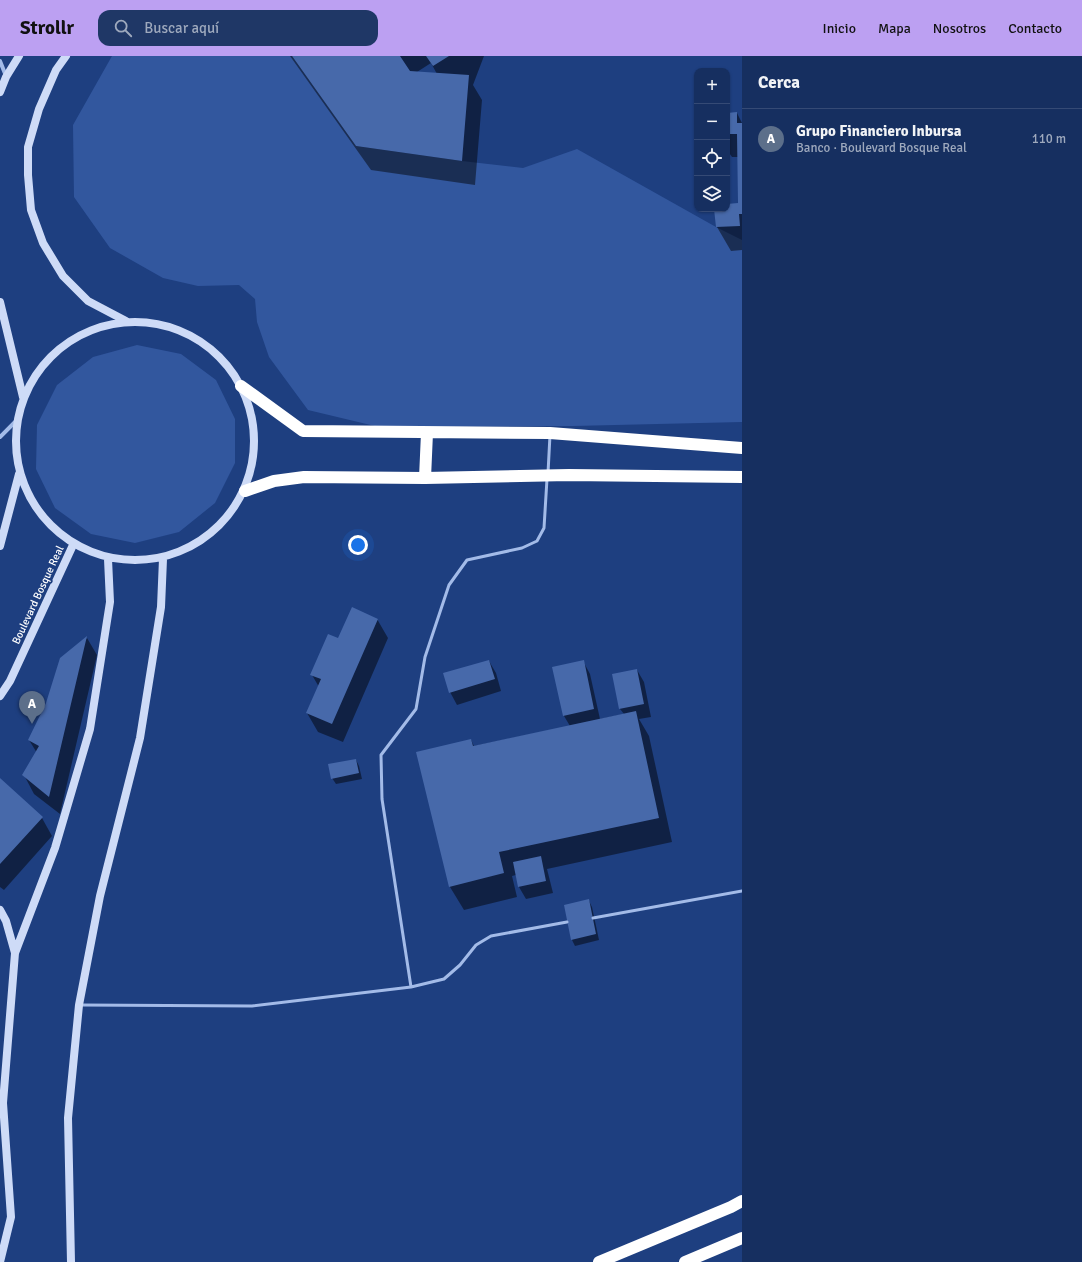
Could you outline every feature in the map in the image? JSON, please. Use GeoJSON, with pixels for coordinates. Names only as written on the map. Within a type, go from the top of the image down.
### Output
{"type":"FeatureCollection","features":[{"type":"Feature","properties":{"kind":"highway"},"geometry":{"type":"LineString","coordinates":[[241,386],[303,431],[550,433],[742,448]]}},
{"type":"Feature","properties":{"kind":"highway"},"geometry":{"type":"LineString","coordinates":[[425,478],[427,433]]}},
{"type":"Feature","properties":{"kind":"highway"},"geometry":{"type":"LineString","coordinates":[[244,491],[274,481],[304,477],[425,478],[547,476],[742,478]]}},
{"type":"Feature","properties":{"kind":"highway"},"geometry":{"type":"LineString","coordinates":[[599,1262],[731,1207],[742,1201]]}},
{"type":"Feature","properties":{"kind":"highway"},"geometry":{"type":"LineString","coordinates":[[685,1262],[742,1238]]}},
{"type":"Feature","properties":{"kind":"main road"},"geometry":{"type":"LineString","coordinates":[[0,92],[6,77],[19,56]]}},
{"type":"Feature","properties":{"kind":"main road"},"geometry":{"type":"LineString","coordinates":[[66,56],[56,70],[39,109],[28,147],[28,175],[31,210],[43,244],[63,276],[88,301],[126,322]]}},
{"type":"Feature","properties":{"kind":"main road"},"geometry":{"type":"LineString","coordinates":[[0,302],[23,397]]}},
{"type":"Feature","properties":{"kind":"main road"},"geometry":{"type":"LineString","coordinates":[[126,322],[164,324],[195,338],[222,359],[241,386],[253,420],[254,456],[244,491],[231,514],[212,534],[163,559],[135,562],[108,559],[73,545],[39,515],[19,474],[15,447],[16,421],[23,397],[40,367],[65,343],[96,327],[126,322]]}},
{"type":"Feature","properties":{"kind":"main road"},"geometry":{"type":"LineString","coordinates":[[0,546],[19,474]]}},
{"type":"Feature","properties":{"kind":"main road","name":"Boulevard Bosque Real"},"geometry":{"type":"LineString","coordinates":[[0,696],[10,681],[73,545]]}},
{"type":"Feature","properties":{"kind":"main road"},"geometry":{"type":"LineString","coordinates":[[0,1262],[11,1217],[3,1103],[16,953],[55,848],[90,729],[110,602],[108,559]]}},
{"type":"Feature","properties":{"kind":"main road"},"geometry":{"type":"LineString","coordinates":[[71,1262],[68,1118],[79,1006],[100,896],[140,738],[161,607],[163,559]]}},
{"type":"Feature","properties":{"kind":"main road"},"geometry":{"type":"LineString","coordinates":[[0,910],[6,921],[16,953]]}},
{"type":"Feature","properties":{"kind":"street"},"geometry":{"type":"LineString","coordinates":[[0,61],[6,77]]}},
{"type":"Feature","properties":{"kind":"street"},"geometry":{"type":"LineString","coordinates":[[0,437],[16,421]]}},
{"type":"Feature","properties":{"kind":"lane"},"geometry":{"type":"LineString","coordinates":[[411,987],[382,800],[381,755],[416,709],[425,657],[449,585],[467,560],[522,548],[537,541],[544,528],[550,433]]}},
{"type":"Feature","properties":{"kind":"lane"},"geometry":{"type":"LineString","coordinates":[[593,918],[742,891]]}},
{"type":"Feature","properties":{"kind":"lane"},"geometry":{"type":"LineString","coordinates":[[79,1006],[252,1006],[411,987],[444,979],[460,965],[476,945],[491,936],[567,922]]}},
{"type":"Feature","properties":{"kind":"shaded area"},"geometry":{"type":"Polygon","coordinates":[[[112,56],[292,56],[356,146],[523,168],[577,149],[742,240],[742,422],[573,426],[379,427],[308,410],[269,357],[257,322],[255,299],[239,285],[198,286],[163,278],[110,248],[74,197],[73,125],[112,56]]]}},
{"type":"Feature","properties":{"kind":"shaded area"},"geometry":{"type":"Polygon","coordinates":[[[137,345],[181,354],[216,380],[235,419],[235,463],[215,503],[179,532],[135,543],[91,534],[55,508],[36,469],[37,425],[57,385],[93,357],[137,345]]]}},
{"type":"Feature","properties":{"kind":"building"},"geometry":{"type":"Polygon","coordinates":[[[292,56],[400,56],[410,71],[469,75],[462,161],[356,146],[292,56]]]}},
{"type":"Feature","properties":{"kind":"building"},"geometry":{"type":"Polygon","coordinates":[[[426,56],[449,56],[433,66],[426,56]]]}},
{"type":"Feature","properties":{"kind":"building"},"geometry":{"type":"Polygon","coordinates":[[[737,112],[737,123],[742,123],[742,214],[739,214],[740,226],[716,227],[714,212],[730,212],[730,204],[738,203],[737,134],[730,134],[730,113],[737,112]]]}},
{"type":"Feature","properties":{"kind":"building"},"geometry":{"type":"Polygon","coordinates":[[[352,607],[378,619],[332,724],[306,713],[321,679],[310,675],[328,634],[338,638],[352,607]]]}},
{"type":"Feature","properties":{"kind":"building"},"geometry":{"type":"Polygon","coordinates":[[[87,636],[49,797],[22,775],[39,746],[28,740],[46,703],[60,658],[87,636]]]}},
{"type":"Feature","properties":{"kind":"building"},"geometry":{"type":"Polygon","coordinates":[[[489,660],[495,679],[449,693],[443,673],[489,660]]]}},
{"type":"Feature","properties":{"kind":"building"},"geometry":{"type":"Polygon","coordinates":[[[584,660],[594,709],[563,716],[552,667],[584,660]]]}},
{"type":"Feature","properties":{"kind":"building"},"geometry":{"type":"Polygon","coordinates":[[[637,669],[644,704],[619,709],[612,674],[637,669]]]}},
{"type":"Feature","properties":{"kind":"building"},"geometry":{"type":"Polygon","coordinates":[[[636,711],[659,818],[499,852],[504,873],[449,887],[416,752],[471,739],[473,746],[636,711]]]}},
{"type":"Feature","properties":{"kind":"building"},"geometry":{"type":"Polygon","coordinates":[[[356,759],[359,773],[331,779],[328,764],[356,759]]]}},
{"type":"Feature","properties":{"kind":"building"},"geometry":{"type":"Polygon","coordinates":[[[0,778],[43,817],[0,864],[0,778]]]}},
{"type":"Feature","properties":{"kind":"building"},"geometry":{"type":"Polygon","coordinates":[[[541,856],[546,881],[518,887],[513,862],[541,856]]]}},
{"type":"Feature","properties":{"kind":"building"},"geometry":{"type":"Polygon","coordinates":[[[589,899],[596,934],[571,940],[564,905],[589,899]]]}},
{"type":"Feature","properties":{"kind":"place","name":"Grupo Financiero Inbursa"},"geometry":{"type":"Point","coordinates":[32,724]}}]}
